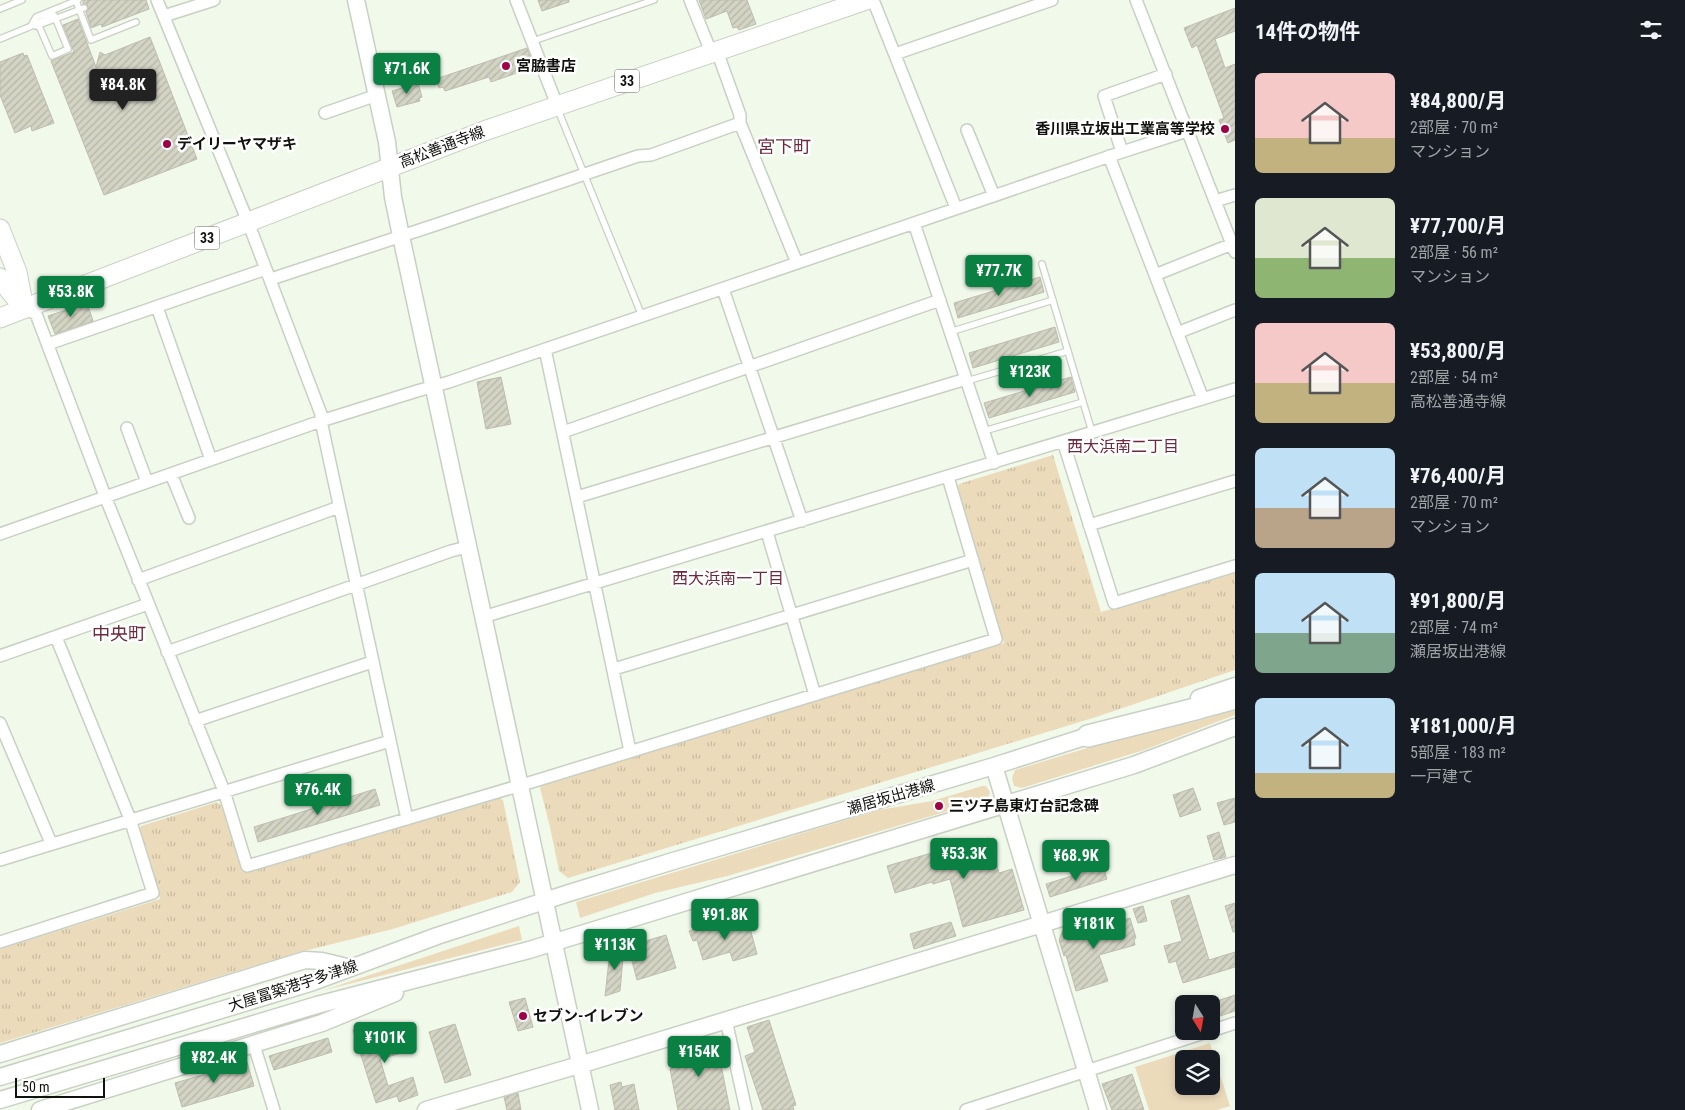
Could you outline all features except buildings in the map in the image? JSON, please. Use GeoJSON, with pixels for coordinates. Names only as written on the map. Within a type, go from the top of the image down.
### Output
{"type":"FeatureCollection","features":[{"type":"Feature","properties":{"kind":"highway"},"geometry":{"type":"LineString","coordinates":[[1088,736],[1235,698]]}},
{"type":"Feature","properties":{"kind":"main road"},"geometry":{"type":"LineString","coordinates":[[356,0],[386,142],[393,197],[401,236],[590,1110]]}},
{"type":"Feature","properties":{"kind":"main road","name":"高松善通寺線"},"geometry":{"type":"LineString","coordinates":[[0,318],[484,131],[866,0]]}},
{"type":"Feature","properties":{"kind":"main road"},"geometry":{"type":"LineString","coordinates":[[0,229],[17,272],[24,308]]}},
{"type":"Feature","properties":{"kind":"main road"},"geometry":{"type":"LineString","coordinates":[[0,278],[24,308]]}},
{"type":"Feature","properties":{"kind":"main road","name":"瀬居坂出港線"},"geometry":{"type":"LineString","coordinates":[[544,901],[994,766],[1235,686]]}},
{"type":"Feature","properties":{"kind":"main road"},"geometry":{"type":"LineString","coordinates":[[1088,736],[1201,714],[1235,704]]}},
{"type":"Feature","properties":{"kind":"main road"},"geometry":{"type":"LineString","coordinates":[[553,942],[1134,765],[1235,727]]}},
{"type":"Feature","properties":{"kind":"main road"},"geometry":{"type":"LineString","coordinates":[[994,766],[1098,1110]]}},
{"type":"Feature","properties":{"kind":"main road"},"geometry":{"type":"LineString","coordinates":[[430,1109],[1235,865]]}},
{"type":"Feature","properties":{"kind":"main road","name":"大屋冨築港宇多津線"},"geometry":{"type":"LineString","coordinates":[[0,1077],[310,983],[436,936],[544,901]]}},
{"type":"Feature","properties":{"kind":"main road","name":"大屋冨築港宇多津線"},"geometry":{"type":"LineString","coordinates":[[0,1100],[317,1005],[448,972],[553,942]]}},
{"type":"Feature","properties":{"kind":"main road"},"geometry":{"type":"LineString","coordinates":[[0,1054],[305,960],[322,961],[351,968]]}},
{"type":"Feature","properties":{"kind":"main road"},"geometry":{"type":"LineString","coordinates":[[40,1110],[322,1023],[448,972]]}},
{"type":"Feature","properties":{"kind":"street"},"geometry":{"type":"LineString","coordinates":[[157,0],[248,222],[321,414],[372,662],[408,819]]}},
{"type":"Feature","properties":{"kind":"street"},"geometry":{"type":"LineString","coordinates":[[164,16],[214,0]]}},
{"type":"Feature","properties":{"kind":"street"},"geometry":{"type":"LineString","coordinates":[[516,0],[556,105]]}},
{"type":"Feature","properties":{"kind":"street"},"geometry":{"type":"LineString","coordinates":[[690,0],[714,51],[740,115],[740,123],[797,263]]}},
{"type":"Feature","properties":{"kind":"street"},"geometry":{"type":"LineString","coordinates":[[873,0],[956,208]]}},
{"type":"Feature","properties":{"kind":"street"},"geometry":{"type":"LineString","coordinates":[[895,54],[1052,0]]}},
{"type":"Feature","properties":{"kind":"street"},"geometry":{"type":"LineString","coordinates":[[1136,0],[1233,248],[1155,275]]}},
{"type":"Feature","properties":{"kind":"street"},"geometry":{"type":"LineString","coordinates":[[1122,152],[1104,96],[1166,74]]}},
{"type":"Feature","properties":{"kind":"street"},"geometry":{"type":"LineString","coordinates":[[325,113],[377,95]]}},
{"type":"Feature","properties":{"kind":"street"},"geometry":{"type":"LineString","coordinates":[[48,344],[157,307],[401,236],[638,156],[651,155],[740,123]]}},
{"type":"Feature","properties":{"kind":"street"},"geometry":{"type":"LineString","coordinates":[[968,130],[994,196]]}},
{"type":"Feature","properties":{"kind":"street"},"geometry":{"type":"LineString","coordinates":[[0,534],[321,421],[449,382],[1187,131]]}},
{"type":"Feature","properties":{"kind":"street"},"geometry":{"type":"LineString","coordinates":[[1109,156],[1203,399]]}},
{"type":"Feature","properties":{"kind":"street"},"geometry":{"type":"LineString","coordinates":[[1215,202],[1235,195]]}},
{"type":"Feature","properties":{"kind":"street"},"geometry":{"type":"LineString","coordinates":[[914,223],[994,463]]}},
{"type":"Feature","properties":{"kind":"street"},"geometry":{"type":"LineString","coordinates":[[723,289],[802,521]]}},
{"type":"Feature","properties":{"kind":"street"},"geometry":{"type":"LineString","coordinates":[[563,432],[940,300]]}},
{"type":"Feature","properties":{"kind":"street"},"geometry":{"type":"LineString","coordinates":[[157,307],[211,460]]}},
{"type":"Feature","properties":{"kind":"street"},"geometry":{"type":"LineString","coordinates":[[24,308],[36,314],[48,344],[138,580],[224,791],[247,866],[520,786],[996,639],[948,476]]}},
{"type":"Feature","properties":{"kind":"street"},"geometry":{"type":"LineString","coordinates":[[1177,333],[1235,310]]}},
{"type":"Feature","properties":{"kind":"street"},"geometry":{"type":"LineString","coordinates":[[545,349],[630,752]]}},
{"type":"Feature","properties":{"kind":"street"},"geometry":{"type":"LineString","coordinates":[[577,497],[967,380]]}},
{"type":"Feature","properties":{"kind":"street"},"geometry":{"type":"LineString","coordinates":[[483,617],[1235,389]]}},
{"type":"Feature","properties":{"kind":"street"},"geometry":{"type":"LineString","coordinates":[[127,428],[147,482]]}},
{"type":"Feature","properties":{"kind":"street"},"geometry":{"type":"LineString","coordinates":[[1063,441],[1114,603],[1235,566]]}},
{"type":"Feature","properties":{"kind":"street"},"geometry":{"type":"LineString","coordinates":[[171,474],[189,518]]}},
{"type":"Feature","properties":{"kind":"street"},"geometry":{"type":"LineString","coordinates":[[1089,525],[1235,481]]}},
{"type":"Feature","properties":{"kind":"street"},"geometry":{"type":"LineString","coordinates":[[138,580],[339,507]]}},
{"type":"Feature","properties":{"kind":"street"},"geometry":{"type":"LineString","coordinates":[[767,532],[815,695]]}},
{"type":"Feature","properties":{"kind":"street"},"geometry":{"type":"LineString","coordinates":[[167,652],[451,551],[468,548]]}},
{"type":"Feature","properties":{"kind":"street"},"geometry":{"type":"LineString","coordinates":[[614,669],[973,560]]}},
{"type":"Feature","properties":{"kind":"street"},"geometry":{"type":"LineString","coordinates":[[0,656],[148,604]]}},
{"type":"Feature","properties":{"kind":"street"},"geometry":{"type":"LineString","coordinates":[[0,941],[153,893],[130,819],[56,637]]}},
{"type":"Feature","properties":{"kind":"street"},"geometry":{"type":"LineString","coordinates":[[196,721],[372,662]]}},
{"type":"Feature","properties":{"kind":"street"},"geometry":{"type":"LineString","coordinates":[[0,723],[51,843]]}},
{"type":"Feature","properties":{"kind":"street"},"geometry":{"type":"LineString","coordinates":[[0,860],[390,741]]}},
{"type":"Feature","properties":{"kind":"street"},"geometry":{"type":"LineString","coordinates":[[726,1020],[746,1110]]}},
{"type":"Feature","properties":{"kind":"street"},"geometry":{"type":"LineString","coordinates":[[1220,1028],[1235,1023]]}},
{"type":"Feature","properties":{"kind":"street"},"geometry":{"type":"LineString","coordinates":[[966,1110],[1183,1040]]}},
{"type":"Feature","properties":{"kind":"street"},"geometry":{"type":"LineString","coordinates":[[254,1045],[274,1110]]}},
{"type":"Feature","properties":{"kind":"lane"},"geometry":{"type":"LineString","coordinates":[[0,9],[22,0]]}},
{"type":"Feature","properties":{"kind":"lane"},"geometry":{"type":"LineString","coordinates":[[533,41],[654,0]]}},
{"type":"Feature","properties":{"kind":"lane"},"geometry":{"type":"LineString","coordinates":[[29,27],[36,17],[75,1],[82,9],[91,40],[136,22]]}},
{"type":"Feature","properties":{"kind":"lane"},"geometry":{"type":"LineString","coordinates":[[29,27],[39,26],[82,9]]}},
{"type":"Feature","properties":{"kind":"lane"},"geometry":{"type":"LineString","coordinates":[[0,39],[54,15],[68,49],[52,56],[39,26]]}},
{"type":"Feature","properties":{"kind":"lane"},"geometry":{"type":"LineString","coordinates":[[556,105],[642,316]]}},
{"type":"Feature","properties":{"kind":"lane"},"geometry":{"type":"LineString","coordinates":[[1042,264],[1092,432]]}},
{"type":"Feature","properties":{"kind":"lane"},"geometry":{"type":"LineString","coordinates":[[950,332],[1053,300]]}},
{"type":"Feature","properties":{"kind":"lane"},"geometry":{"type":"LineString","coordinates":[[967,380],[1068,351]]}},
{"type":"Feature","properties":{"kind":"lane"},"geometry":{"type":"LineString","coordinates":[[984,431],[1083,402]]}},
{"type":"Feature","properties":{"kind":"green space"},"geometry":{"type":"Polygon","coordinates":[[[1053,455],[1101,612],[1235,573],[1235,670],[1096,717],[568,878],[559,871],[540,788],[543,784],[1004,643],[957,489],[959,484],[1053,455]]]}},
{"type":"Feature","properties":{"kind":"green space"},"geometry":{"type":"Polygon","coordinates":[[[1235,710],[1235,715],[1144,750],[1022,788],[1014,786],[1012,778],[1015,770],[1143,731],[1194,722],[1235,710]]]}},
{"type":"Feature","properties":{"kind":"green space"},"geometry":{"type":"Polygon","coordinates":[[[986,786],[990,792],[986,800],[727,876],[655,893],[580,918],[576,902],[879,810],[932,801],[986,786]]]}},
{"type":"Feature","properties":{"kind":"green space"},"geometry":{"type":"Polygon","coordinates":[[[498,797],[503,800],[520,882],[512,892],[393,929],[300,952],[0,1043],[0,949],[160,899],[139,830],[141,826],[217,802],[221,805],[244,873],[498,797]]]}},
{"type":"Feature","properties":{"kind":"green space"},"geometry":{"type":"Polygon","coordinates":[[[519,926],[522,940],[321,991],[519,926]]]}},
{"type":"Feature","properties":{"kind":"green space"},"geometry":{"type":"Polygon","coordinates":[[[1210,1043],[1212,1050],[1188,1050],[1210,1043]]]}},
{"type":"Feature","properties":{"kind":"green space"},"geometry":{"type":"Polygon","coordinates":[[[1175,1054],[1175,1095],[1220,1095],[1220,1074],[1230,1106],[1217,1110],[1149,1110],[1135,1067],[1175,1054]]]}},
{"type":"Feature","properties":{"kind":"place","name":"宮脇書店"},"geometry":{"type":"Point","coordinates":[506,66]}},
{"type":"Feature","properties":{"kind":"place","name":"香川県立坂出工業高等学校"},"geometry":{"type":"Point","coordinates":[1225,129]}},
{"type":"Feature","properties":{"kind":"place","name":"デイリーヤマザキ"},"geometry":{"type":"Point","coordinates":[167,144]}},
{"type":"Feature","properties":{"kind":"place","name":"三ツ子島東灯台記念碑"},"geometry":{"type":"Point","coordinates":[939,806]}},
{"type":"Feature","properties":{"kind":"place","name":"セブン-イレブン"},"geometry":{"type":"Point","coordinates":[523,1016]}},
{"type":"Feature","properties":{"kind":"district","name":"宮下町"},"geometry":{"type":"Point","coordinates":[784,147]}},
{"type":"Feature","properties":{"kind":"district","name":"西大浜南二丁目"},"geometry":{"type":"Point","coordinates":[1123,446]}},
{"type":"Feature","properties":{"kind":"district","name":"西大浜南一丁目"},"geometry":{"type":"Point","coordinates":[728,578]}},
{"type":"Feature","properties":{"kind":"district","name":"中央町"},"geometry":{"type":"Point","coordinates":[119,634]}}]}
